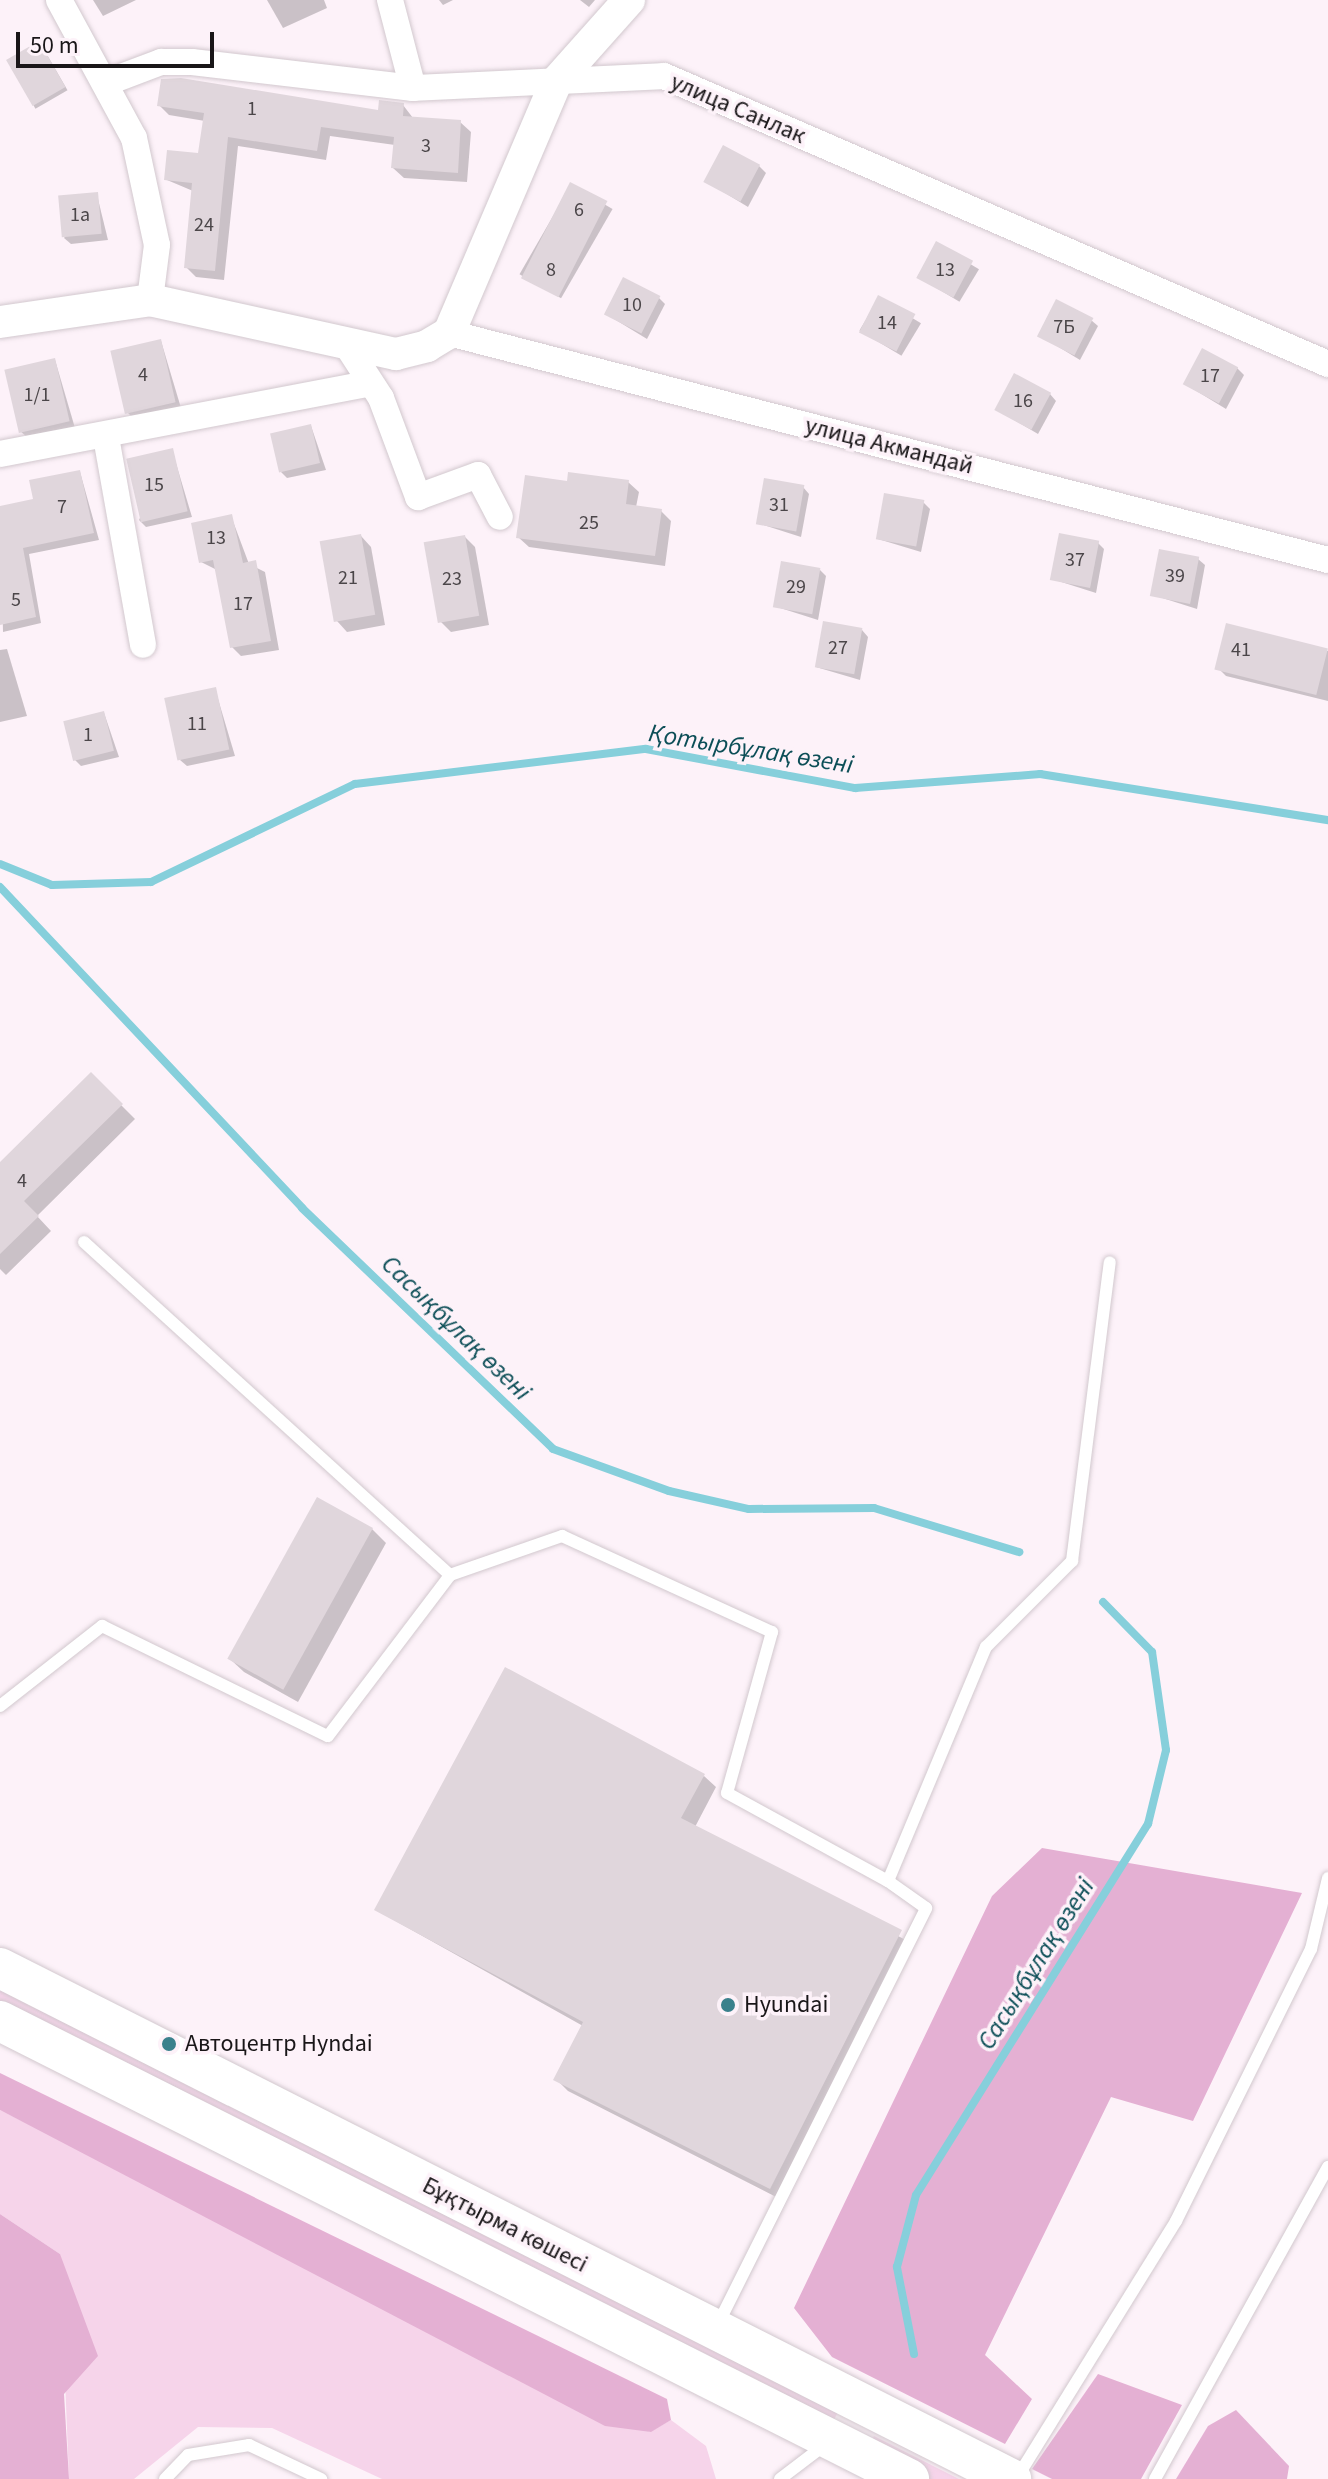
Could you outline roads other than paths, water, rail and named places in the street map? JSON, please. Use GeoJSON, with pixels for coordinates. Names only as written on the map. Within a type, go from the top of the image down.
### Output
{"type":"FeatureCollection","features":[{"type":"Feature","properties":{"kind":"main road","name":"Бұқтырма көшесі"},"geometry":{"type":"LineString","coordinates":[[0,1968],[1013,2479]]}},
{"type":"Feature","properties":{"kind":"main road","name":"Бұқтырма көшесі"},"geometry":{"type":"LineString","coordinates":[[0,2021],[909,2479]]}},
{"type":"Feature","properties":{"kind":"main road"},"geometry":{"type":"LineString","coordinates":[[833,2440],[853,2400]]}},
{"type":"Feature","properties":{"kind":"street"},"geometry":{"type":"LineString","coordinates":[[59,0],[108,82],[149,188],[157,245],[150,300]]}},
{"type":"Feature","properties":{"kind":"street"},"geometry":{"type":"LineString","coordinates":[[390,0],[413,88]]}},
{"type":"Feature","properties":{"kind":"street"},"geometry":{"type":"LineString","coordinates":[[0,322],[150,300],[396,354],[449,333],[556,82],[629,0]]}},
{"type":"Feature","properties":{"kind":"street","name":"улица Санлак"},"geometry":{"type":"LineString","coordinates":[[108,82],[161,62],[192,62],[413,88],[674,80],[1328,364]]}},
{"type":"Feature","properties":{"kind":"street","name":"улица Акмандай"},"geometry":{"type":"LineString","coordinates":[[449,333],[1328,560]]}},
{"type":"Feature","properties":{"kind":"street"},"geometry":{"type":"LineString","coordinates":[[344,341],[368,384],[381,398],[418,497],[478,475],[500,517]]}},
{"type":"Feature","properties":{"kind":"street"},"geometry":{"type":"LineString","coordinates":[[0,454],[106,437],[368,384]]}},
{"type":"Feature","properties":{"kind":"street"},"geometry":{"type":"LineString","coordinates":[[106,437],[143,645]]}},
{"type":"Feature","properties":{"kind":"lane"},"geometry":{"type":"LineString","coordinates":[[84,1242],[450,1575]]}},
{"type":"Feature","properties":{"kind":"lane"},"geometry":{"type":"LineString","coordinates":[[888,1881],[986,1647],[1072,1561],[1110,1262]]}},
{"type":"Feature","properties":{"kind":"lane"},"geometry":{"type":"LineString","coordinates":[[0,1706],[102,1626],[328,1736],[450,1575],[562,1536],[772,1632],[727,1793],[888,1881],[926,1908],[714,2330]]}},
{"type":"Feature","properties":{"kind":"lane"},"geometry":{"type":"LineString","coordinates":[[1013,2479],[1176,2221],[1311,1949],[1328,1878]]}},
{"type":"Feature","properties":{"kind":"lane"},"geometry":{"type":"LineString","coordinates":[[1155,2479],[1328,2167]]}},
{"type":"Feature","properties":{"kind":"lane"},"geometry":{"type":"LineString","coordinates":[[780,2479],[833,2440]]}},
{"type":"Feature","properties":{"kind":"lane"},"geometry":{"type":"LineString","coordinates":[[165,2479],[188,2455],[249,2445],[321,2479]]}},
{"type":"Feature","properties":{"kind":"waterway","name":"Қотырбұлақ өзені"},"geometry":{"type":"LineString","coordinates":[[0,864],[52,885],[151,882],[355,784],[646,749],[855,788],[1040,774],[1328,820]]}},
{"type":"Feature","properties":{"kind":"waterway","name":"Сасықбұлақ өзені"},"geometry":{"type":"LineString","coordinates":[[0,887],[302,1208],[553,1449],[669,1491],[749,1509],[874,1508],[1019,1552]]}},
{"type":"Feature","properties":{"kind":"waterway","name":"Сасықбұлақ өзені"},"geometry":{"type":"LineString","coordinates":[[914,2354],[897,2267],[916,2195],[1148,1824],[1166,1750],[1152,1652],[1103,1602]]}},
{"type":"Feature","properties":{"kind":"place","name":"Hyundai"},"geometry":{"type":"Point","coordinates":[728,2005]}},
{"type":"Feature","properties":{"kind":"place","name":"Автоцентр Hyndai"},"geometry":{"type":"Point","coordinates":[169,2044]}}]}
